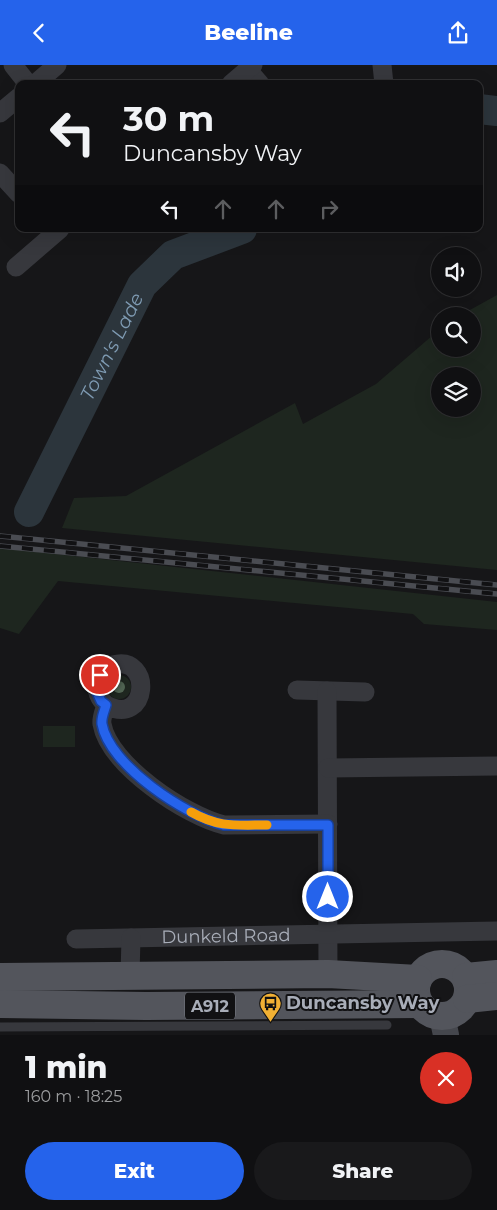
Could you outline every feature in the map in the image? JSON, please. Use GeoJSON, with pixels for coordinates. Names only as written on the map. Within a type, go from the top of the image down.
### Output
{"type":"FeatureCollection","features":[{"type":"Feature","properties":{"kind":"main road"},"geometry":{"type":"LineString","coordinates":[[432,1009],[429,967],[445,963],[454,966],[460,970],[467,988]]}},
{"type":"Feature","properties":{"kind":"main road","name":"A912"},"geometry":{"type":"LineString","coordinates":[[0,977],[139,1007],[328,974],[448,1016],[456,1013],[463,1007],[467,988]]}},
{"type":"Feature","properties":{"kind":"main road"},"geometry":{"type":"LineString","coordinates":[[467,988],[497,975]]}},
{"type":"Feature","properties":{"kind":"main road"},"geometry":{"type":"LineString","coordinates":[[467,988],[497,996]]}},
{"type":"Feature","properties":{"kind":"main road","name":"A912"},"geometry":{"type":"LineString","coordinates":[[0,1004],[432,1009]]}},
{"type":"Feature","properties":{"kind":"street"},"geometry":{"type":"LineString","coordinates":[[13,65],[25,80]]}},
{"type":"Feature","properties":{"kind":"street"},"geometry":{"type":"LineString","coordinates":[[39,80],[57,65]]}},
{"type":"Feature","properties":{"kind":"street"},"geometry":{"type":"LineString","coordinates":[[382,65],[384,80]]}},
{"type":"Feature","properties":{"kind":"street"},"geometry":{"type":"LineString","coordinates":[[239,80],[254,73]]}},
{"type":"Feature","properties":{"kind":"street"},"geometry":{"type":"LineString","coordinates":[[0,113],[15,100]]}},
{"type":"Feature","properties":{"kind":"street"},"geometry":{"type":"LineString","coordinates":[[0,173],[15,190]]}},
{"type":"Feature","properties":{"kind":"street"},"geometry":{"type":"LineString","coordinates":[[16,267],[53,232]]}},
{"type":"Feature","properties":{"kind":"street"},"geometry":{"type":"LineString","coordinates":[[297,690],[365,692]]}},
{"type":"Feature","properties":{"kind":"street"},"geometry":{"type":"LineString","coordinates":[[327,691],[328,974]]}},
{"type":"Feature","properties":{"kind":"street"},"geometry":{"type":"LineString","coordinates":[[106,705],[102,724],[106,737],[115,752],[133,771],[153,787],[199,816],[224,825],[328,825]]}},
{"type":"Feature","properties":{"kind":"street"},"geometry":{"type":"LineString","coordinates":[[328,768],[497,766]]}},
{"type":"Feature","properties":{"kind":"street","name":"Dunkeld Road"},"geometry":{"type":"LineString","coordinates":[[76,939],[497,931]]}},
{"type":"Feature","properties":{"kind":"street"},"geometry":{"type":"LineString","coordinates":[[131,938],[139,1007]]}},
{"type":"Feature","properties":{"kind":"lane"},"geometry":{"type":"LineString","coordinates":[[0,1027],[139,1007],[387,1025]]}},
{"type":"Feature","properties":{"kind":"shaded area"},"geometry":{"type":"Polygon","coordinates":[[[497,295],[497,570],[62,528],[74,498],[126,496],[295,403],[303,424],[376,384],[431,337],[431,357],[481,357],[481,307],[475,307],[497,295]]]}},
{"type":"Feature","properties":{"kind":"shaded area"},"geometry":{"type":"Polygon","coordinates":[[[0,548],[497,602],[497,630],[424,624],[413,614],[58,581],[19,634],[0,628],[0,548]]]}},
{"type":"Feature","properties":{"kind":"shaded area"},"geometry":{"type":"Polygon","coordinates":[[[114,675],[124,675],[131,682],[131,692],[124,699],[114,699],[107,692],[107,682],[114,675]]]}},
{"type":"Feature","properties":{"kind":"shaded area"},"geometry":{"type":"Polygon","coordinates":[[[43,726],[75,726],[75,747],[43,747],[43,726]]]}},
{"type":"Feature","properties":{"kind":"waterway","name":"Town's Lade"},"geometry":{"type":"LineString","coordinates":[[483,109],[497,111]]}},
{"type":"Feature","properties":{"kind":"waterway","name":"Town's Lade"},"geometry":{"type":"LineString","coordinates":[[29,512],[142,285],[173,255],[234,232]]}},
{"type":"Feature","properties":{"kind":"railway"},"geometry":{"type":"LineString","coordinates":[[0,536],[497,585]]}},
{"type":"Feature","properties":{"kind":"railway"},"geometry":{"type":"LineString","coordinates":[[0,546],[497,594]]}},
{"type":"Feature","properties":{"kind":"slow traffic"},"geometry":{"type":"LineString","coordinates":[[191,812],[224,825],[267,825]]}},
{"type":"Feature","properties":{"kind":"place","name":"Duncansby Way"},"geometry":{"type":"Point","coordinates":[270,1022]}},
{"type":"Feature","properties":{"kind":"route"},"geometry":{"type":"LineString","coordinates":[[100,675],[96,690],[101,701],[106,705],[102,724],[106,737],[115,752],[133,771],[184,808],[210,821],[224,825],[328,825],[328,897]]}}]}
